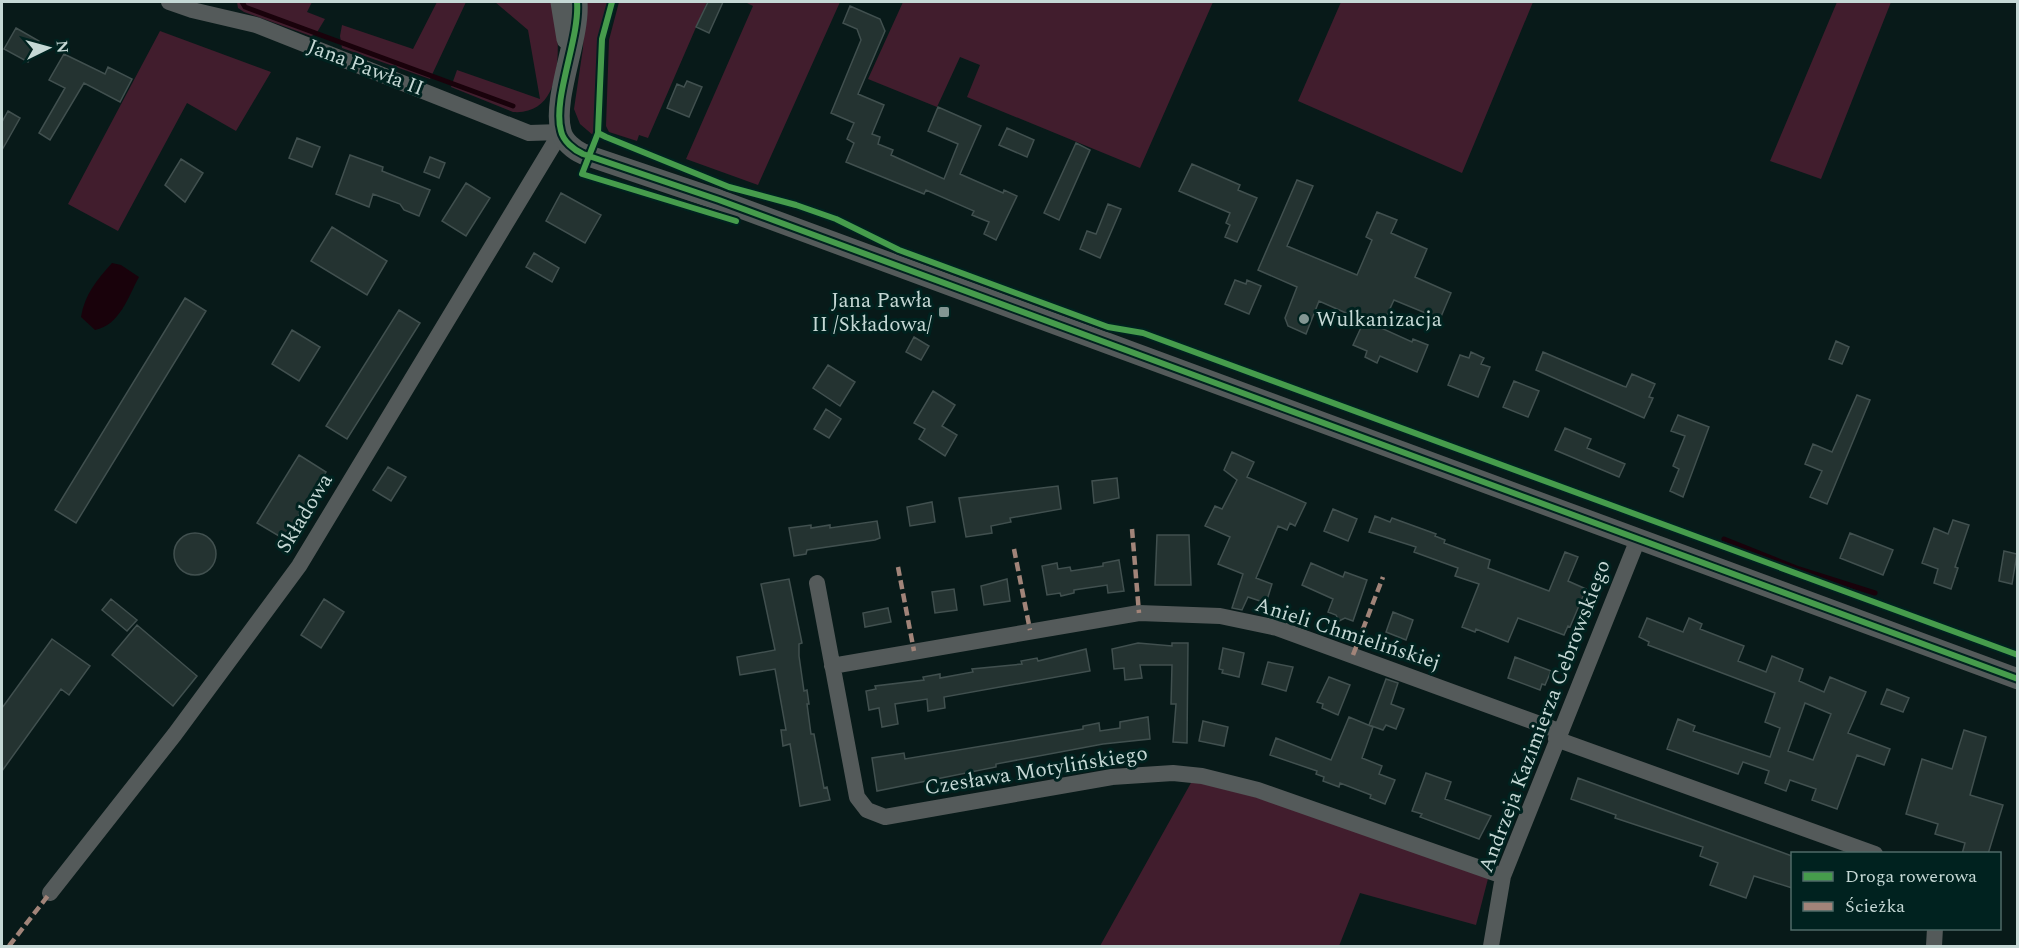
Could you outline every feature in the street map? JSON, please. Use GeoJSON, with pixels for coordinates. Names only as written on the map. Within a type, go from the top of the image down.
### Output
{"type":"FeatureCollection","features":[{"type":"Feature","properties":{"kind":"street","name":"Jana Pawła II"},"geometry":{"type":"LineString","coordinates":[[169,2],[192,10],[256,25],[529,133],[561,132]]}},
{"type":"Feature","properties":{"kind":"street"},"geometry":{"type":"LineString","coordinates":[[561,2],[569,54]]}},
{"type":"Feature","properties":{"kind":"street"},"geometry":{"type":"LineString","coordinates":[[577,2],[575,33],[569,54],[560,109],[561,132],[573,149],[597,160],[719,200],[2018,679]]}},
{"type":"Feature","properties":{"kind":"street","name":"Składowa"},"geometry":{"type":"LineString","coordinates":[[50,893],[175,734],[299,566],[561,132]]}},
{"type":"Feature","properties":{"kind":"street","name":"Andrzeja Kazimierza Cebrowskiego"},"geometry":{"type":"LineString","coordinates":[[1491,946],[1503,876],[1638,539]]}},
{"type":"Feature","properties":{"kind":"street","name":"Czesława Motylińskiego"},"geometry":{"type":"LineString","coordinates":[[817,584],[856,797],[867,810],[885,817],[1112,777],[1173,773],[1202,776],[1258,790],[1503,876]]}},
{"type":"Feature","properties":{"kind":"street","name":"Anieli Chmielińskiej"},"geometry":{"type":"LineString","coordinates":[[832,666],[1139,613],[1220,616],[1277,628],[1870,852]]}},
{"type":"Feature","properties":{"kind":"street"},"geometry":{"type":"LineString","coordinates":[[1934,946],[1935,930]]}},
{"type":"Feature","properties":{"kind":"shaded area"},"geometry":{"type":"Polygon","coordinates":[[[237,2],[312,2],[307,12],[325,19],[316,34],[311,36],[244,12],[238,8],[237,2]]]}},
{"type":"Feature","properties":{"kind":"shaded area"},"geometry":{"type":"Polygon","coordinates":[[[437,2],[466,2],[430,79],[342,48],[340,36],[342,25],[413,49],[437,2]]]}},
{"type":"Feature","properties":{"kind":"shaded area"},"geometry":{"type":"Polygon","coordinates":[[[495,2],[554,2],[558,54],[556,72],[543,102],[531,110],[513,112],[451,87],[457,70],[540,99],[528,30],[495,2]]]}},
{"type":"Feature","properties":{"kind":"shaded area"},"geometry":{"type":"Polygon","coordinates":[[[585,2],[608,2],[598,37],[594,136],[580,124],[574,109],[583,48],[585,2]]]}},
{"type":"Feature","properties":{"kind":"shaded area"},"geometry":{"type":"Polygon","coordinates":[[[619,2],[707,2],[648,138],[639,135],[637,141],[609,132],[606,126],[609,40],[619,2]]]}},
{"type":"Feature","properties":{"kind":"shaded area"},"geometry":{"type":"Polygon","coordinates":[[[745,2],[840,2],[758,185],[686,159],[753,6],[745,2]]]}},
{"type":"Feature","properties":{"kind":"shaded area"},"geometry":{"type":"Polygon","coordinates":[[[903,2],[1213,2],[1140,168],[967,97],[980,65],[960,57],[937,107],[868,79],[903,2]]]}},
{"type":"Feature","properties":{"kind":"shaded area"},"geometry":{"type":"Polygon","coordinates":[[[1341,2],[1533,2],[1462,173],[1298,101],[1341,2]]]}},
{"type":"Feature","properties":{"kind":"shaded area"},"geometry":{"type":"Polygon","coordinates":[[[1837,2],[1891,2],[1821,179],[1770,161],[1837,2]]]}},
{"type":"Feature","properties":{"kind":"shaded area"},"geometry":{"type":"Polygon","coordinates":[[[160,31],[271,72],[236,131],[187,103],[118,231],[68,204],[160,31]]]}},
{"type":"Feature","properties":{"kind":"shaded area"},"geometry":{"type":"Polygon","coordinates":[[[112,263],[121,265],[139,277],[117,316],[104,327],[95,330],[81,317],[85,301],[92,288],[112,263]]]}},
{"type":"Feature","properties":{"kind":"shaded area"},"geometry":{"type":"Polygon","coordinates":[[[1192,781],[1252,796],[1490,871],[1476,925],[1360,893],[1339,946],[1100,946],[1192,781]]]}},
{"type":"Feature","properties":{"kind":"building"},"geometry":{"type":"Polygon","coordinates":[[[708,2],[723,2],[709,33],[696,27],[708,2]]]}},
{"type":"Feature","properties":{"kind":"building"},"geometry":{"type":"Polygon","coordinates":[[[850,6],[880,19],[885,31],[858,94],[884,105],[872,134],[880,137],[878,144],[893,150],[891,155],[944,179],[958,144],[928,131],[938,107],[981,126],[960,174],[1003,193],[1004,190],[1017,196],[996,240],[984,234],[989,222],[972,215],[974,211],[926,190],[924,194],[846,162],[854,143],[847,139],[854,123],[831,113],[861,40],[857,29],[843,23],[850,6]]]}},
{"type":"Feature","properties":{"kind":"building"},"geometry":{"type":"Polygon","coordinates":[[[16,28],[39,41],[28,62],[4,49],[16,28]]]}},
{"type":"Feature","properties":{"kind":"building"},"geometry":{"type":"Polygon","coordinates":[[[64,54],[105,74],[108,67],[132,79],[120,102],[84,83],[50,140],[39,133],[65,88],[49,80],[64,54]]]}},
{"type":"Feature","properties":{"kind":"building"},"geometry":{"type":"Polygon","coordinates":[[[687,81],[702,87],[689,117],[667,108],[677,84],[684,87],[687,81]]]}},
{"type":"Feature","properties":{"kind":"building"},"geometry":{"type":"Polygon","coordinates":[[[8,111],[20,118],[2,150],[2,122],[8,111]]]}},
{"type":"Feature","properties":{"kind":"building"},"geometry":{"type":"Polygon","coordinates":[[[1007,128],[1034,140],[1027,157],[999,145],[1007,128]]]}},
{"type":"Feature","properties":{"kind":"building"},"geometry":{"type":"Polygon","coordinates":[[[297,138],[320,147],[312,167],[289,158],[297,138]]]}},
{"type":"Feature","properties":{"kind":"building"},"geometry":{"type":"Polygon","coordinates":[[[1076,143],[1090,150],[1059,220],[1044,213],[1076,143]]]}},
{"type":"Feature","properties":{"kind":"building"},"geometry":{"type":"Polygon","coordinates":[[[350,155],[383,167],[382,171],[430,190],[419,216],[404,210],[400,204],[373,194],[369,207],[336,194],[350,155]]]}},
{"type":"Feature","properties":{"kind":"building"},"geometry":{"type":"Polygon","coordinates":[[[430,157],[445,163],[439,178],[424,172],[430,157]]]}},
{"type":"Feature","properties":{"kind":"building"},"geometry":{"type":"Polygon","coordinates":[[[181,159],[203,173],[185,202],[165,185],[181,159]]]}},
{"type":"Feature","properties":{"kind":"building"},"geometry":{"type":"Polygon","coordinates":[[[1192,164],[1240,185],[1238,190],[1257,198],[1237,242],[1225,237],[1230,225],[1226,223],[1230,213],[1179,191],[1192,164]]]}},
{"type":"Feature","properties":{"kind":"building"},"geometry":{"type":"Polygon","coordinates":[[[1297,180],[1313,186],[1287,246],[1357,275],[1372,240],[1366,237],[1377,212],[1397,220],[1391,233],[1427,249],[1415,277],[1451,293],[1440,319],[1394,300],[1381,328],[1412,342],[1413,339],[1428,345],[1417,372],[1380,356],[1377,363],[1365,357],[1367,351],[1353,345],[1364,321],[1319,301],[1306,334],[1288,326],[1285,318],[1297,287],[1258,270],[1297,180]]]}},
{"type":"Feature","properties":{"kind":"building"},"geometry":{"type":"Polygon","coordinates":[[[466,183],[490,198],[466,236],[442,221],[466,183]]]}},
{"type":"Feature","properties":{"kind":"building"},"geometry":{"type":"Polygon","coordinates":[[[561,193],[601,215],[585,243],[546,221],[561,193]]]}},
{"type":"Feature","properties":{"kind":"building"},"geometry":{"type":"Polygon","coordinates":[[[1108,204],[1121,209],[1100,258],[1080,249],[1087,231],[1096,234],[1108,204]]]}},
{"type":"Feature","properties":{"kind":"building"},"geometry":{"type":"Polygon","coordinates":[[[332,227],[387,261],[367,295],[311,261],[332,227]]]}},
{"type":"Feature","properties":{"kind":"building"},"geometry":{"type":"Polygon","coordinates":[[[534,253],[559,268],[552,282],[526,267],[534,253]]]}},
{"type":"Feature","properties":{"kind":"building"},"geometry":{"type":"Polygon","coordinates":[[[1235,280],[1246,284],[1247,280],[1261,286],[1249,314],[1225,304],[1235,280]]]}},
{"type":"Feature","properties":{"kind":"building"},"geometry":{"type":"Polygon","coordinates":[[[185,298],[206,311],[76,523],[55,510],[185,298]]]}},
{"type":"Feature","properties":{"kind":"building"},"geometry":{"type":"Polygon","coordinates":[[[399,310],[420,323],[347,439],[326,426],[399,310]]]}},
{"type":"Feature","properties":{"kind":"building"},"geometry":{"type":"Polygon","coordinates":[[[292,330],[320,347],[299,381],[272,364],[292,330]]]}},
{"type":"Feature","properties":{"kind":"building"},"geometry":{"type":"Polygon","coordinates":[[[914,337],[929,346],[921,360],[906,352],[914,337]]]}},
{"type":"Feature","properties":{"kind":"building"},"geometry":{"type":"Polygon","coordinates":[[[1836,341],[1849,347],[1842,364],[1829,359],[1836,341]]]}},
{"type":"Feature","properties":{"kind":"building"},"geometry":{"type":"Polygon","coordinates":[[[1471,352],[1484,358],[1481,364],[1490,367],[1478,397],[1448,385],[1460,355],[1469,358],[1471,352]]]}},
{"type":"Feature","properties":{"kind":"building"},"geometry":{"type":"Polygon","coordinates":[[[1543,352],[1626,387],[1632,374],[1655,384],[1649,397],[1653,398],[1644,418],[1536,370],[1543,352]]]}},
{"type":"Feature","properties":{"kind":"building"},"geometry":{"type":"Polygon","coordinates":[[[828,365],[855,382],[840,406],[813,388],[828,365]]]}},
{"type":"Feature","properties":{"kind":"building"},"geometry":{"type":"Polygon","coordinates":[[[1514,381],[1539,391],[1528,417],[1503,407],[1514,381]]]}},
{"type":"Feature","properties":{"kind":"building"},"geometry":{"type":"Polygon","coordinates":[[[933,391],[955,405],[942,426],[957,435],[945,456],[919,439],[925,429],[914,423],[933,391]]]}},
{"type":"Feature","properties":{"kind":"building"},"geometry":{"type":"Polygon","coordinates":[[[1857,395],[1870,400],[1827,504],[1810,497],[1822,471],[1805,464],[1813,444],[1832,452],[1857,395]]]}},
{"type":"Feature","properties":{"kind":"building"},"geometry":{"type":"Polygon","coordinates":[[[826,409],[841,419],[829,438],[814,429],[826,409]]]}},
{"type":"Feature","properties":{"kind":"building"},"geometry":{"type":"Polygon","coordinates":[[[1678,415],[1709,427],[1683,497],[1670,491],[1679,469],[1673,466],[1685,436],[1671,431],[1678,415]]]}},
{"type":"Feature","properties":{"kind":"building"},"geometry":{"type":"Polygon","coordinates":[[[1565,428],[1591,439],[1587,448],[1625,464],[1619,477],[1555,450],[1565,428]]]}},
{"type":"Feature","properties":{"kind":"building"},"geometry":{"type":"Polygon","coordinates":[[[1232,452],[1254,462],[1247,477],[1306,503],[1295,526],[1290,523],[1287,530],[1278,526],[1256,578],[1272,584],[1266,603],[1248,597],[1242,610],[1232,608],[1243,574],[1218,564],[1230,537],[1205,526],[1215,506],[1222,509],[1237,480],[1224,470],[1232,452]]]}},
{"type":"Feature","properties":{"kind":"building"},"geometry":{"type":"Polygon","coordinates":[[[299,455],[326,472],[284,539],[257,523],[299,455]]]}},
{"type":"Feature","properties":{"kind":"building"},"geometry":{"type":"Polygon","coordinates":[[[388,467],[406,477],[391,501],[373,490],[388,467]]]}},
{"type":"Feature","properties":{"kind":"building"},"geometry":{"type":"Polygon","coordinates":[[[1117,478],[1119,498],[1094,503],[1092,481],[1117,478]]]}},
{"type":"Feature","properties":{"kind":"building"},"geometry":{"type":"Polygon","coordinates":[[[1058,486],[1061,509],[1010,518],[1011,522],[991,526],[992,533],[966,537],[959,498],[1058,486]]]}},
{"type":"Feature","properties":{"kind":"building"},"geometry":{"type":"Polygon","coordinates":[[[932,502],[935,522],[910,526],[907,507],[932,502]]]}},
{"type":"Feature","properties":{"kind":"building"},"geometry":{"type":"Polygon","coordinates":[[[1333,509],[1357,519],[1348,541],[1324,531],[1333,509]]]}},
{"type":"Feature","properties":{"kind":"building"},"geometry":{"type":"Polygon","coordinates":[[[1375,516],[1390,522],[1392,518],[1436,534],[1435,536],[1445,540],[1444,543],[1490,560],[1488,568],[1549,591],[1565,552],[1578,557],[1568,581],[1586,589],[1570,627],[1568,626],[1564,635],[1518,618],[1508,642],[1476,629],[1475,632],[1462,627],[1479,584],[1455,576],[1458,568],[1414,552],[1416,547],[1369,532],[1375,516]]]}},
{"type":"Feature","properties":{"kind":"building"},"geometry":{"type":"Polygon","coordinates":[[[1953,520],[1969,525],[1955,567],[1958,568],[1951,589],[1934,583],[1938,569],[1922,563],[1934,528],[1948,534],[1953,520]]]}},
{"type":"Feature","properties":{"kind":"building"},"geometry":{"type":"Polygon","coordinates":[[[877,521],[880,538],[807,550],[806,554],[794,556],[789,528],[830,525],[830,528],[877,521]]]}},
{"type":"Feature","properties":{"kind":"building"},"geometry":{"type":"Polygon","coordinates":[[[195,533],[210,539],[216,554],[210,569],[195,575],[180,569],[174,554],[180,539],[195,533]]]}},
{"type":"Feature","properties":{"kind":"building"},"geometry":{"type":"Polygon","coordinates":[[[1850,533],[1893,550],[1883,575],[1840,558],[1850,533]]]}},
{"type":"Feature","properties":{"kind":"building"},"geometry":{"type":"Polygon","coordinates":[[[1157,535],[1189,535],[1191,585],[1155,585],[1157,535]]]}},
{"type":"Feature","properties":{"kind":"building"},"geometry":{"type":"Polygon","coordinates":[[[2004,551],[2017,554],[2012,584],[1999,581],[2004,551]]]}},
{"type":"Feature","properties":{"kind":"building"},"geometry":{"type":"Polygon","coordinates":[[[1119,560],[1124,591],[1108,593],[1107,585],[1074,590],[1074,593],[1061,596],[1060,593],[1047,595],[1042,566],[1057,563],[1058,569],[1070,567],[1071,571],[1103,566],[1103,563],[1119,560]]]}},
{"type":"Feature","properties":{"kind":"building"},"geometry":{"type":"Polygon","coordinates":[[[1311,563],[1343,577],[1345,572],[1367,580],[1353,621],[1345,618],[1339,621],[1336,615],[1328,612],[1333,599],[1302,585],[1311,563]]]}},
{"type":"Feature","properties":{"kind":"building"},"geometry":{"type":"Polygon","coordinates":[[[789,579],[802,643],[799,644],[799,656],[804,691],[807,690],[811,734],[814,734],[824,788],[827,787],[830,800],[800,806],[790,744],[783,746],[781,730],[786,730],[775,669],[740,675],[737,657],[775,650],[761,584],[789,579]]]}},
{"type":"Feature","properties":{"kind":"building"},"geometry":{"type":"Polygon","coordinates":[[[1007,579],[1010,601],[984,605],[981,586],[1007,579]]]}},
{"type":"Feature","properties":{"kind":"building"},"geometry":{"type":"Polygon","coordinates":[[[954,589],[957,610],[935,613],[932,592],[954,589]]]}},
{"type":"Feature","properties":{"kind":"building"},"geometry":{"type":"Polygon","coordinates":[[[111,599],[137,620],[127,631],[102,610],[111,599]]]}},
{"type":"Feature","properties":{"kind":"building"},"geometry":{"type":"Polygon","coordinates":[[[324,599],[344,612],[321,648],[301,635],[324,599]]]}},
{"type":"Feature","properties":{"kind":"building"},"geometry":{"type":"Polygon","coordinates":[[[888,608],[891,622],[865,627],[863,613],[888,608]]]}},
{"type":"Feature","properties":{"kind":"building"},"geometry":{"type":"Polygon","coordinates":[[[1393,612],[1413,620],[1406,640],[1386,632],[1393,612]]]}},
{"type":"Feature","properties":{"kind":"building"},"geometry":{"type":"Polygon","coordinates":[[[1647,618],[1683,632],[1689,618],[1702,624],[1700,629],[1744,646],[1738,661],[1766,672],[1772,656],[1803,669],[1799,681],[1824,692],[1830,677],[1866,692],[1848,733],[1890,749],[1884,765],[1857,755],[1837,809],[1812,800],[1816,789],[1790,780],[1786,791],[1765,783],[1769,771],[1743,762],[1738,774],[1667,749],[1678,719],[1695,726],[1693,731],[1770,757],[1780,728],[1765,722],[1775,693],[1648,645],[1649,642],[1639,637],[1647,618]],[[1805,703],[1788,751],[1813,760],[1831,714],[1805,703]]]}},
{"type":"Feature","properties":{"kind":"building"},"geometry":{"type":"Polygon","coordinates":[[[137,625],[197,676],[173,706],[112,655],[137,625]]]}},
{"type":"Feature","properties":{"kind":"building"},"geometry":{"type":"Polygon","coordinates":[[[52,639],[90,666],[69,695],[61,689],[2,771],[2,708],[52,639]]]}},
{"type":"Feature","properties":{"kind":"building"},"geometry":{"type":"Polygon","coordinates":[[[1138,643],[1172,646],[1172,643],[1188,643],[1187,743],[1173,742],[1176,704],[1171,704],[1172,665],[1140,665],[1142,678],[1125,680],[1124,668],[1114,669],[1112,649],[1138,643]]]}},
{"type":"Feature","properties":{"kind":"building"},"geometry":{"type":"Polygon","coordinates":[[[1223,648],[1244,653],[1239,677],[1222,673],[1223,670],[1219,669],[1223,648]]]}},
{"type":"Feature","properties":{"kind":"building"},"geometry":{"type":"Polygon","coordinates":[[[1086,649],[1090,671],[944,697],[945,708],[928,711],[927,699],[895,704],[898,724],[882,727],[879,708],[869,710],[866,691],[876,689],[875,686],[924,680],[923,677],[940,674],[940,678],[973,672],[972,669],[1022,664],[1021,661],[1037,658],[1038,661],[1086,649]]]}},
{"type":"Feature","properties":{"kind":"building"},"geometry":{"type":"Polygon","coordinates":[[[1515,657],[1551,671],[1545,685],[1542,684],[1540,690],[1508,678],[1515,657]]]}},
{"type":"Feature","properties":{"kind":"building"},"geometry":{"type":"Polygon","coordinates":[[[1268,662],[1293,667],[1286,691],[1262,684],[1268,662]]]}},
{"type":"Feature","properties":{"kind":"building"},"geometry":{"type":"Polygon","coordinates":[[[1329,677],[1350,685],[1338,715],[1322,708],[1323,704],[1317,702],[1329,677]]]}},
{"type":"Feature","properties":{"kind":"building"},"geometry":{"type":"Polygon","coordinates":[[[1386,679],[1398,683],[1391,704],[1404,709],[1396,729],[1386,725],[1383,730],[1369,725],[1386,679]]]}},
{"type":"Feature","properties":{"kind":"building"},"geometry":{"type":"Polygon","coordinates":[[[1887,689],[1909,698],[1903,712],[1881,704],[1887,689]]]}},
{"type":"Feature","properties":{"kind":"building"},"geometry":{"type":"Polygon","coordinates":[[[1148,717],[1150,739],[1103,744],[996,764],[996,767],[877,791],[872,758],[904,753],[905,759],[1083,729],[1083,726],[1099,723],[1100,731],[1120,728],[1120,722],[1148,717]]]}},
{"type":"Feature","properties":{"kind":"building"},"geometry":{"type":"Polygon","coordinates":[[[1349,717],[1373,727],[1362,758],[1382,766],[1379,774],[1395,780],[1385,804],[1370,798],[1371,795],[1340,783],[1339,787],[1323,781],[1324,777],[1316,774],[1317,771],[1270,755],[1276,738],[1331,760],[1349,717]]]}},
{"type":"Feature","properties":{"kind":"building"},"geometry":{"type":"Polygon","coordinates":[[[1203,721],[1228,727],[1224,746],[1199,741],[1203,721]]]}},
{"type":"Feature","properties":{"kind":"building"},"geometry":{"type":"Polygon","coordinates":[[[1964,730],[1986,737],[1970,795],[2003,805],[1989,852],[1963,852],[1965,843],[1935,834],[1938,824],[1906,814],[1922,759],[1952,769],[1964,730]]]}},
{"type":"Feature","properties":{"kind":"building"},"geometry":{"type":"Polygon","coordinates":[[[1426,773],[1451,782],[1445,799],[1491,816],[1479,839],[1420,817],[1422,814],[1412,811],[1426,773]]]}},
{"type":"Feature","properties":{"kind":"building"},"geometry":{"type":"Polygon","coordinates":[[[1578,778],[1791,856],[1791,888],[1754,876],[1746,898],[1710,885],[1718,863],[1700,856],[1703,847],[1615,818],[1616,815],[1571,799],[1578,778]]]}},
{"type":"Feature","properties":{"kind":"waterway"},"geometry":{"type":"LineString","coordinates":[[242,2],[245,7],[513,106]]}},
{"type":"Feature","properties":{"kind":"waterway"},"geometry":{"type":"LineString","coordinates":[[1724,539],[1799,569],[1875,593]]}},
{"type":"Feature","properties":{"kind":"marked path"},"geometry":{"type":"LineString","coordinates":[[1132,529],[1139,613]]}},
{"type":"Feature","properties":{"kind":"marked path"},"geometry":{"type":"LineString","coordinates":[[1014,549],[1030,630]]}},
{"type":"Feature","properties":{"kind":"marked path"},"geometry":{"type":"LineString","coordinates":[[898,567],[914,651]]}},
{"type":"Feature","properties":{"kind":"marked path"},"geometry":{"type":"LineString","coordinates":[[1353,655],[1383,577]]}},
{"type":"Feature","properties":{"kind":"marked path"},"geometry":{"type":"LineString","coordinates":[[9,946],[50,893]]}},
{"type":"Feature","properties":{"kind":"cycle path"},"geometry":{"type":"LineString","coordinates":[[577,2],[577,17],[560,102],[559,118],[566,142],[583,154],[719,200],[2018,679]]}},
{"type":"Feature","properties":{"kind":"cycle path"},"geometry":{"type":"LineString","coordinates":[[612,2],[602,39],[598,133],[606,137],[729,187],[796,205],[836,219],[899,250],[1108,327],[1143,333],[2018,655]]}},
{"type":"Feature","properties":{"kind":"cycle path"},"geometry":{"type":"LineString","coordinates":[[598,133],[582,174],[736,221]]}},
{"type":"Feature","properties":{"kind":"place","name":"Jana Pawła II /Składowa/"},"geometry":{"type":"Point","coordinates":[944,312]}},
{"type":"Feature","properties":{"kind":"place","name":"Wulkanizacja"},"geometry":{"type":"Point","coordinates":[1304,319]}}]}
